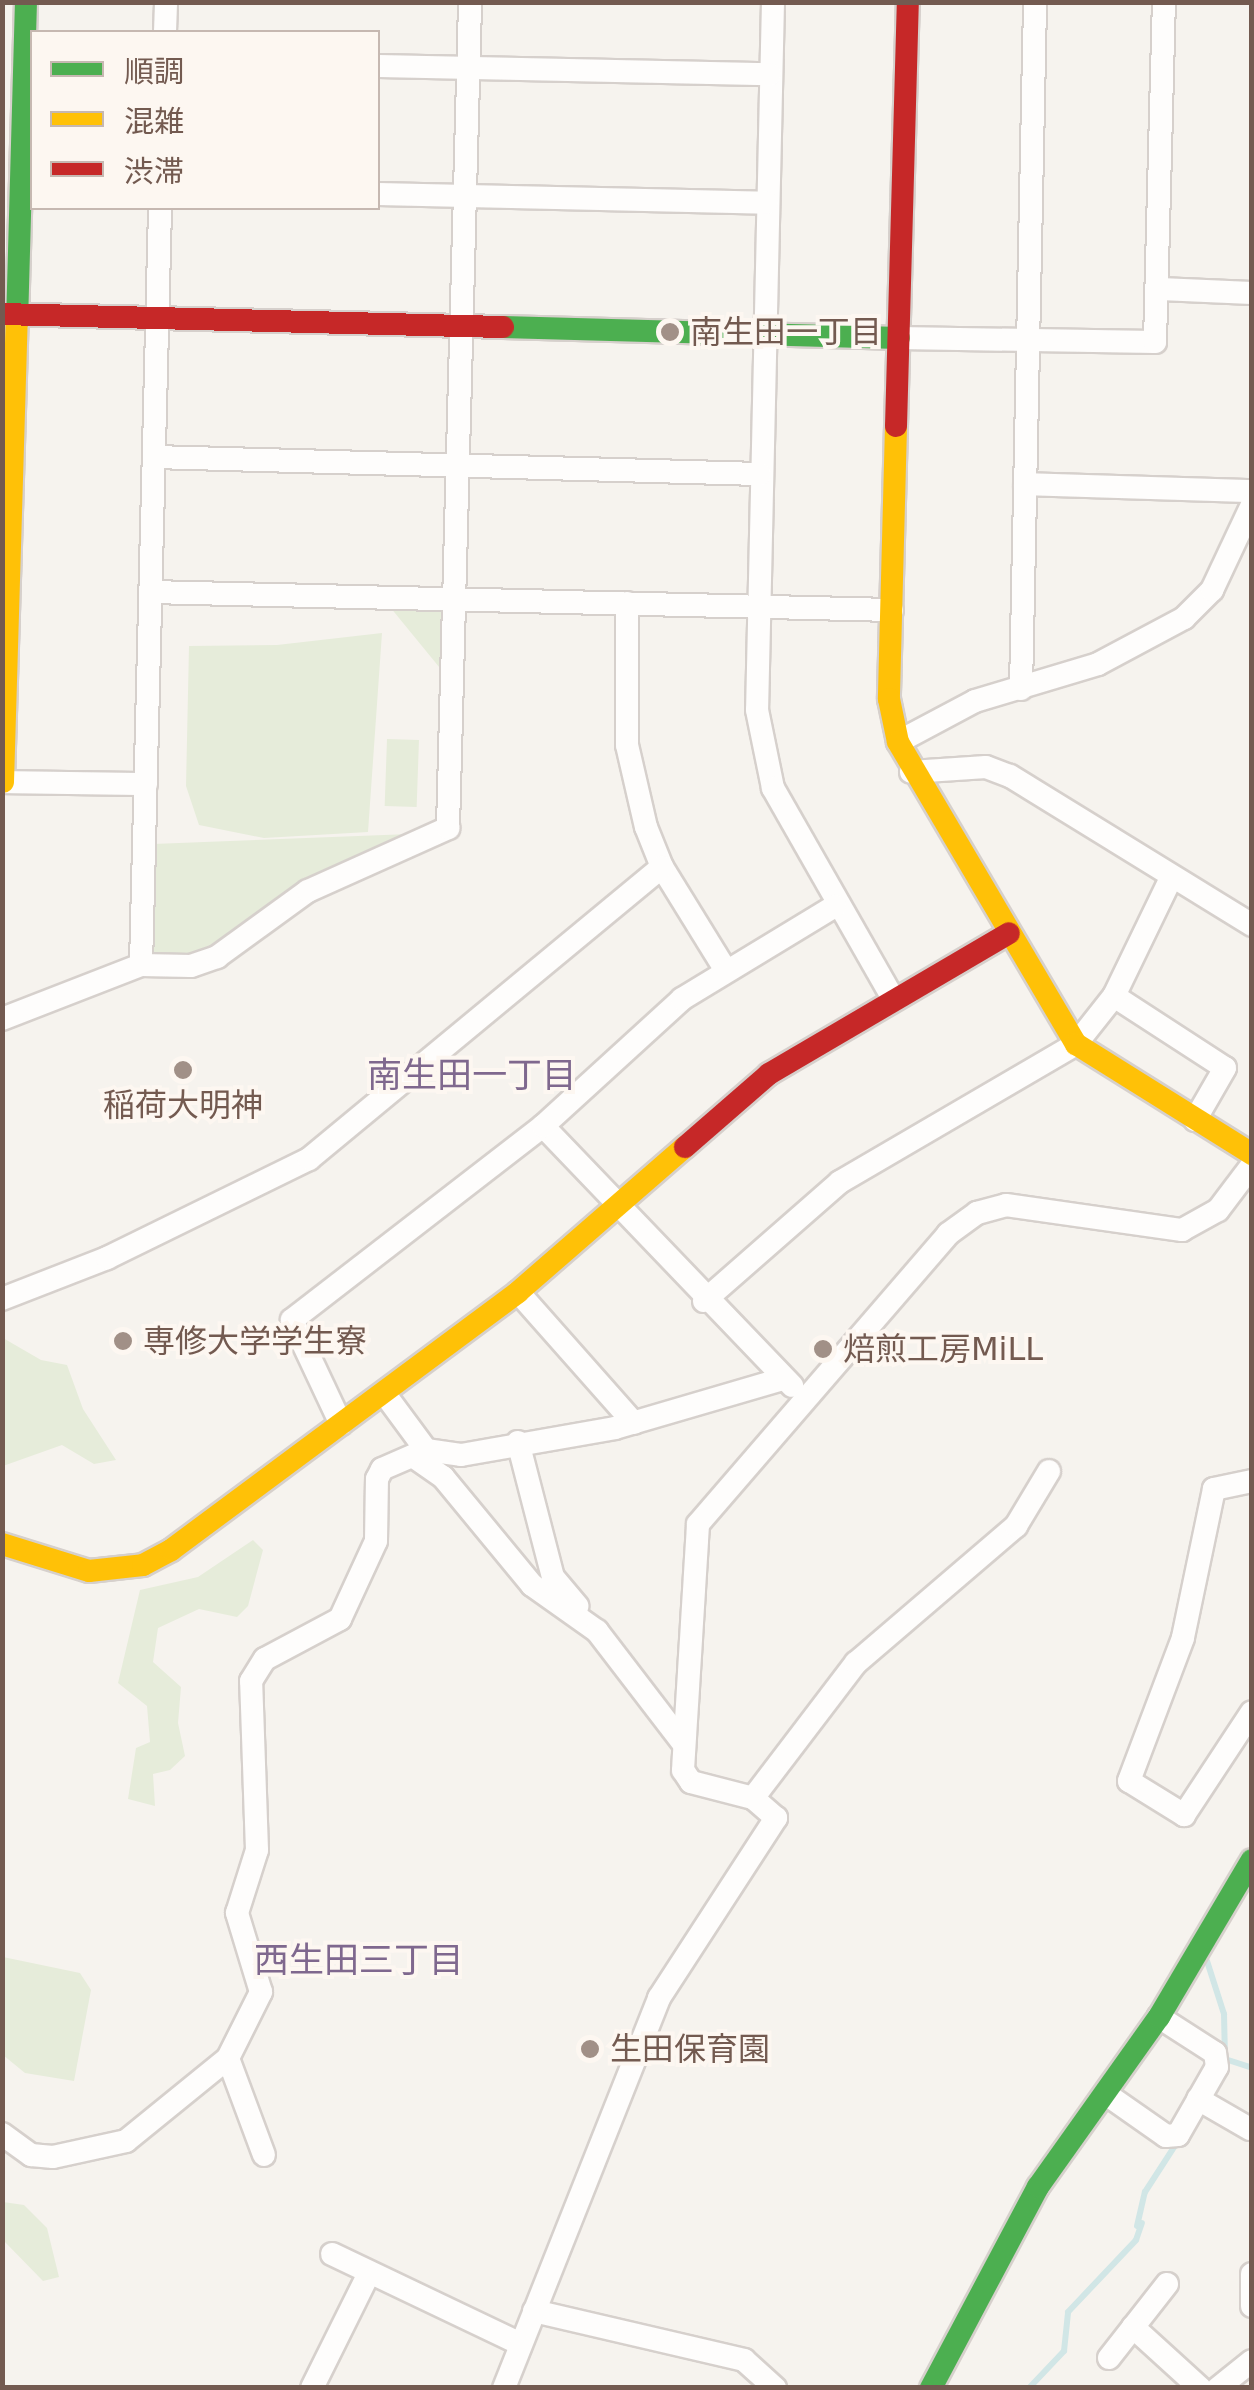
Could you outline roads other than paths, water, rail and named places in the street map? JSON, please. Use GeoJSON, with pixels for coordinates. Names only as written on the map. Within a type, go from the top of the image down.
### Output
{"type":"FeatureCollection","features":[{"type":"Feature","properties":{"kind":"street"},"geometry":{"type":"LineString","coordinates":[[165,30],[166,2]]}},
{"type":"Feature","properties":{"kind":"street"},"geometry":{"type":"LineString","coordinates":[[2,1018],[142,965],[191,966],[217,957],[308,890],[448,828],[470,2]]}},
{"type":"Feature","properties":{"kind":"street"},"geometry":{"type":"LineString","coordinates":[[773,2],[758,710],[773,788],[835,906],[894,1000]]}},
{"type":"Feature","properties":{"kind":"street"},"geometry":{"type":"LineString","coordinates":[[908,2],[889,699],[898,742],[911,772],[1076,1044],[1252,1154]]}},
{"type":"Feature","properties":{"kind":"street"},"geometry":{"type":"LineString","coordinates":[[1021,690],[1035,2]]}},
{"type":"Feature","properties":{"kind":"street"},"geometry":{"type":"LineString","coordinates":[[12,314],[1155,342],[1160,289],[1164,2]]}},
{"type":"Feature","properties":{"kind":"street"},"geometry":{"type":"LineString","coordinates":[[18,8],[3,782],[146,784]]}},
{"type":"Feature","properties":{"kind":"street"},"geometry":{"type":"LineString","coordinates":[[380,66],[770,74]]}},
{"type":"Feature","properties":{"kind":"street"},"geometry":{"type":"LineString","coordinates":[[380,194],[767,203]]}},
{"type":"Feature","properties":{"kind":"street"},"geometry":{"type":"LineString","coordinates":[[142,965],[160,210]]}},
{"type":"Feature","properties":{"kind":"street"},"geometry":{"type":"LineString","coordinates":[[1160,289],[1252,293]]}},
{"type":"Feature","properties":{"kind":"street"},"geometry":{"type":"LineString","coordinates":[[154,457],[760,474]]}},
{"type":"Feature","properties":{"kind":"street"},"geometry":{"type":"LineString","coordinates":[[1025,484],[1252,491]]}},
{"type":"Feature","properties":{"kind":"street"},"geometry":{"type":"LineString","coordinates":[[898,742],[975,701],[1098,664],[1198,607],[1252,506]]}},
{"type":"Feature","properties":{"kind":"street"},"geometry":{"type":"LineString","coordinates":[[150,592],[892,610]]}},
{"type":"Feature","properties":{"kind":"street"},"geometry":{"type":"LineString","coordinates":[[627,603],[627,745],[662,868],[725,969]]}},
{"type":"Feature","properties":{"kind":"street"},"geometry":{"type":"LineString","coordinates":[[911,772],[986,767],[1010,776],[1138,852],[1170,880],[1252,924]]}},
{"type":"Feature","properties":{"kind":"street"},"geometry":{"type":"LineString","coordinates":[[2,1299],[106,1258],[309,1159],[662,868]]}},
{"type":"Feature","properties":{"kind":"street"},"geometry":{"type":"LineString","coordinates":[[704,1302],[840,1182],[1076,1044],[1114,996],[1170,880]]}},
{"type":"Feature","properties":{"kind":"street"},"geometry":{"type":"LineString","coordinates":[[341,1424],[292,1320],[543,1126],[725,969],[835,906]]}},
{"type":"Feature","properties":{"kind":"street"},"geometry":{"type":"LineString","coordinates":[[2,1544],[69,1568],[142,1566],[518,1292],[769,1074],[1009,933]]}},
{"type":"Feature","properties":{"kind":"street"},"geometry":{"type":"LineString","coordinates":[[1114,996],[1225,1068],[1195,1120]]}},
{"type":"Feature","properties":{"kind":"street"},"geometry":{"type":"LineString","coordinates":[[543,1126],[704,1302],[806,1398]]}},
{"type":"Feature","properties":{"kind":"street"},"geometry":{"type":"LineString","coordinates":[[504,2388],[659,1998],[776,1818],[753,1798],[692,1782],[683,1770],[698,1524],[948,1234],[977,1213],[1006,1205],[1182,1230],[1218,1210],[1252,1165]]}},
{"type":"Feature","properties":{"kind":"street"},"geometry":{"type":"LineString","coordinates":[[518,1292],[634,1423]]}},
{"type":"Feature","properties":{"kind":"street"},"geometry":{"type":"LineString","coordinates":[[2,2134],[31,2155],[54,2157],[126,2141],[228,2058],[261,1992],[237,1913],[257,1850],[251,1681],[266,1659],[340,1619],[376,1541],[377,1479],[396,1462],[422,1454],[461,1455],[634,1423],[783,1379]]}},
{"type":"Feature","properties":{"kind":"street"},"geometry":{"type":"LineString","coordinates":[[384,1392],[422,1454],[532,1584],[584,1618]]}},
{"type":"Feature","properties":{"kind":"street"},"geometry":{"type":"LineString","coordinates":[[518,1442],[553,1577],[684,1742]]}},
{"type":"Feature","properties":{"kind":"street"},"geometry":{"type":"LineString","coordinates":[[753,1798],[856,1663],[1016,1526],[1049,1472]]}},
{"type":"Feature","properties":{"kind":"street"},"geometry":{"type":"LineString","coordinates":[[1252,1481],[1214,1489],[1183,1638],[1129,1781],[1184,1815],[1252,1712]]}},
{"type":"Feature","properties":{"kind":"street"},"geometry":{"type":"LineString","coordinates":[[931,2388],[1038,2187],[1158,2017],[1252,1860]]}},
{"type":"Feature","properties":{"kind":"street"},"geometry":{"type":"LineString","coordinates":[[1106,2094],[1166,2136],[1178,2135],[1217,2067],[1215,2053],[1158,2017]]}},
{"type":"Feature","properties":{"kind":"street"},"geometry":{"type":"LineString","coordinates":[[228,2058],[264,2155]]}},
{"type":"Feature","properties":{"kind":"street"},"geometry":{"type":"LineString","coordinates":[[1198,2099],[1250,2129]]}},
{"type":"Feature","properties":{"kind":"street"},"geometry":{"type":"LineString","coordinates":[[332,2254],[520,2344]]}},
{"type":"Feature","properties":{"kind":"street"},"geometry":{"type":"LineString","coordinates":[[312,2388],[369,2274]]}},
{"type":"Feature","properties":{"kind":"street"},"geometry":{"type":"LineString","coordinates":[[1252,2274],[1252,2306]]}},
{"type":"Feature","properties":{"kind":"street"},"geometry":{"type":"LineString","coordinates":[[1109,2358],[1124,2326],[1167,2284]]}},
{"type":"Feature","properties":{"kind":"street"},"geometry":{"type":"LineString","coordinates":[[534,2312],[744,2360],[775,2388]]}},
{"type":"Feature","properties":{"kind":"street"},"geometry":{"type":"LineString","coordinates":[[1124,2326],[1200,2388]]}},
{"type":"Feature","properties":{"kind":"street"},"geometry":{"type":"LineString","coordinates":[[1218,2388],[1252,2361]]}},
{"type":"Feature","properties":{"kind":"waterway"},"geometry":{"type":"LineString","coordinates":[[1207,1961],[1224,2014],[1225,2059],[1252,2068]]}},
{"type":"Feature","properties":{"kind":"waterway"},"geometry":{"type":"LineString","coordinates":[[1137,2226],[1145,2192],[1176,2144]]}},
{"type":"Feature","properties":{"kind":"waterway"},"geometry":{"type":"LineString","coordinates":[[1029,2388],[1064,2351],[1068,2312],[1136,2240],[1142,2223]]}},
{"type":"Feature","properties":{"kind":"place","name":"南生田一丁目"},"geometry":{"type":"Point","coordinates":[670,332]}},
{"type":"Feature","properties":{"kind":"place","name":"稲荷大明神"},"geometry":{"type":"Point","coordinates":[183,1070]}},
{"type":"Feature","properties":{"kind":"place","name":"専修大学学生寮"},"geometry":{"type":"Point","coordinates":[123,1341]}},
{"type":"Feature","properties":{"kind":"place","name":"焙煎工房MiLL"},"geometry":{"type":"Point","coordinates":[823,1349]}},
{"type":"Feature","properties":{"kind":"place","name":"生田保育園"},"geometry":{"type":"Point","coordinates":[590,2049]}},
{"type":"Feature","properties":{"kind":"district","name":"南生田一丁目"},"geometry":{"type":"Point","coordinates":[472,1075]}},
{"type":"Feature","properties":{"kind":"district","name":"西生田三丁目"},"geometry":{"type":"Point","coordinates":[359,1960]}}]}
